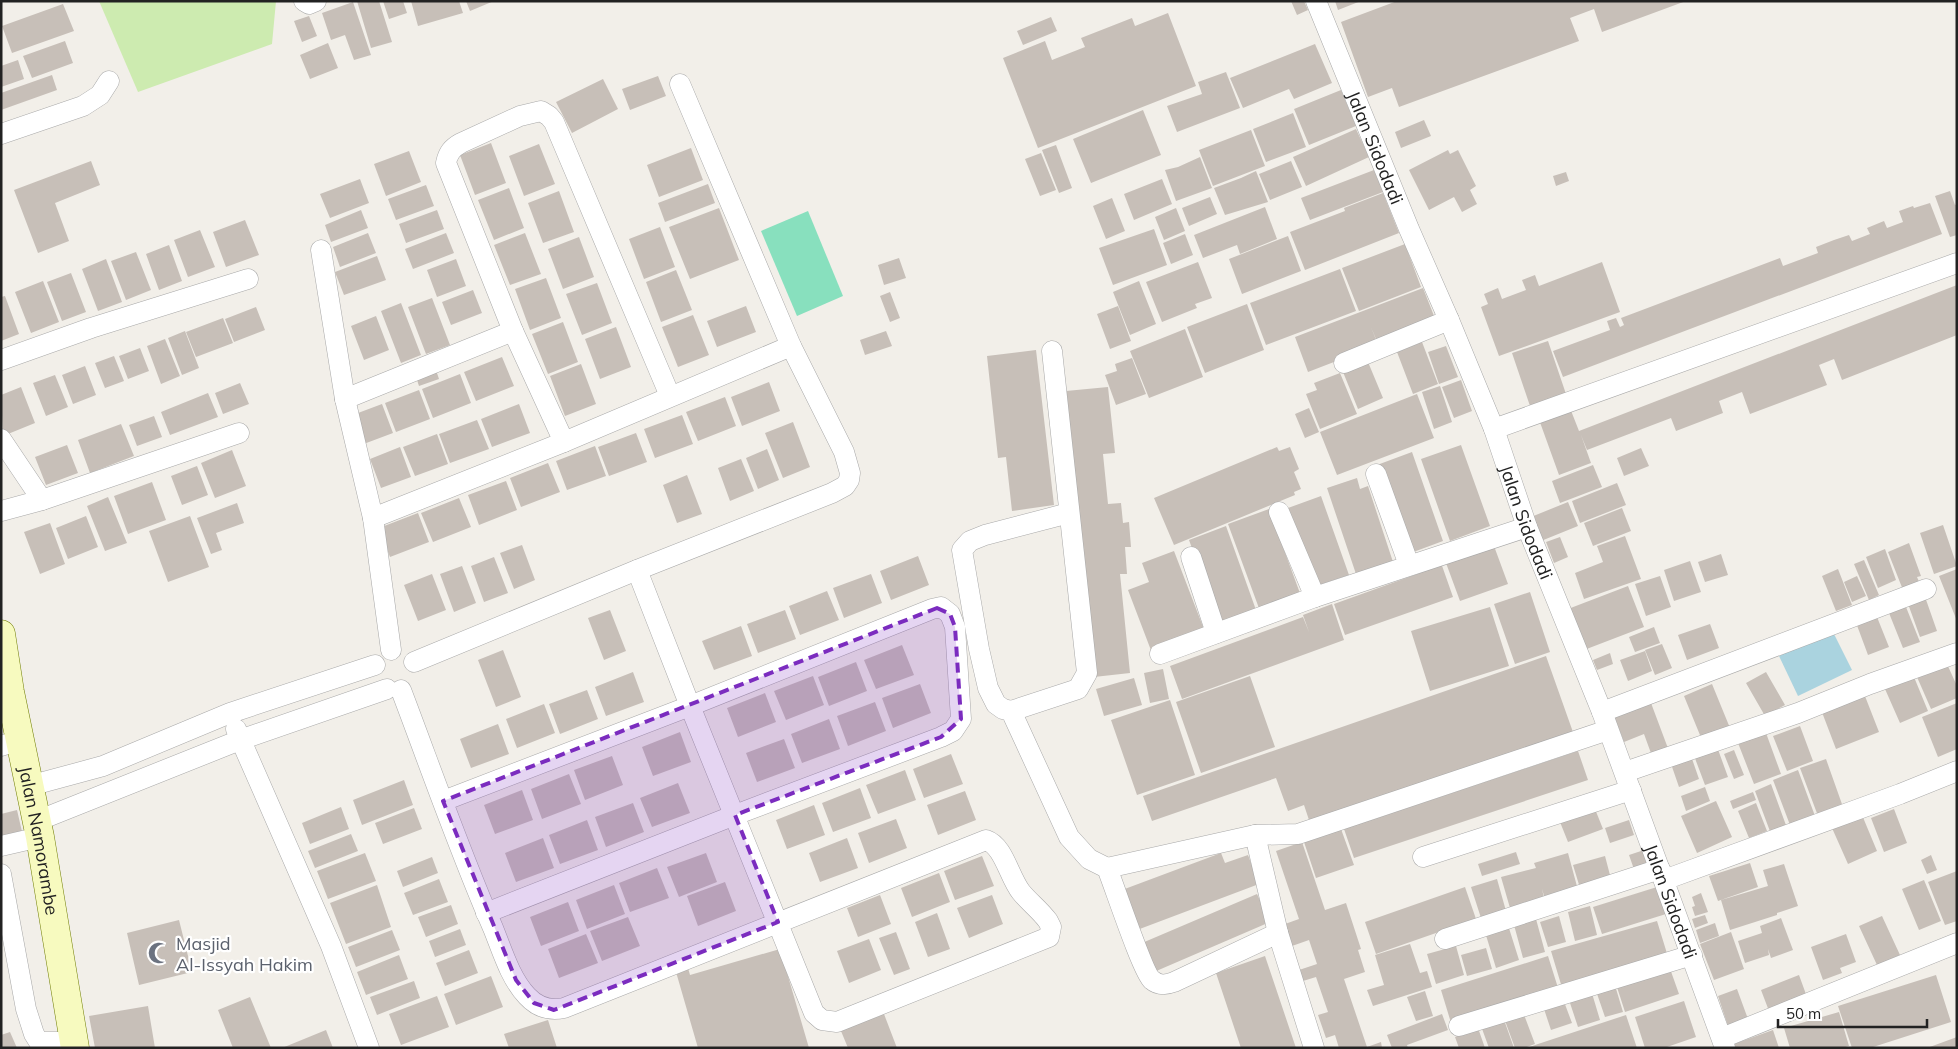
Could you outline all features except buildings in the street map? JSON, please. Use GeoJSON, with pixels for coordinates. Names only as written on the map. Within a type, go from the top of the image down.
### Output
{"type":"FeatureCollection","features":[{"type":"Feature","properties":{"kind":"main road","name":"Jalan Namorambe"},"geometry":{"type":"LineString","coordinates":[[1,634],[11,743],[29,786],[75,1045]]}},
{"type":"Feature","properties":{"kind":"street"},"geometry":{"type":"LineString","coordinates":[[304,1],[309,4],[316,1]]}},
{"type":"Feature","properties":{"kind":"street","name":"Jalan Sidodadi"},"geometry":{"type":"LineString","coordinates":[[1316,1],[1409,230],[1450,320],[1494,429],[1527,527],[1628,781],[1724,1043]]}},
{"type":"Feature","properties":{"kind":"street"},"geometry":{"type":"LineString","coordinates":[[1,134],[83,106],[100,95],[109,81]]}},
{"type":"Feature","properties":{"kind":"street"},"geometry":{"type":"LineString","coordinates":[[414,662],[636,570],[832,493],[845,486],[850,473],[844,452],[792,346],[680,84]]}},
{"type":"Feature","properties":{"kind":"street"},"geometry":{"type":"LineString","coordinates":[[564,442],[514,331],[446,163],[447,155],[453,148],[520,116],[541,111],[549,116],[558,130],[670,396]]}},
{"type":"Feature","properties":{"kind":"street"},"geometry":{"type":"LineString","coordinates":[[321,250],[344,399],[373,518],[391,650]]}},
{"type":"Feature","properties":{"kind":"street"},"geometry":{"type":"LineString","coordinates":[[1494,429],[1957,263]]}},
{"type":"Feature","properties":{"kind":"street"},"geometry":{"type":"LineString","coordinates":[[1,360],[91,328],[248,279]]}},
{"type":"Feature","properties":{"kind":"street"},"geometry":{"type":"LineString","coordinates":[[1344,363],[1450,320]]}},
{"type":"Feature","properties":{"kind":"street"},"geometry":{"type":"LineString","coordinates":[[344,399],[514,331]]}},
{"type":"Feature","properties":{"kind":"street"},"geometry":{"type":"LineString","coordinates":[[373,518],[564,442],[792,346]]}},
{"type":"Feature","properties":{"kind":"street"},"geometry":{"type":"LineString","coordinates":[[1052,351],[1087,673],[1078,689],[1011,711],[1003,709],[996,704],[988,688],[979,650],[962,550],[970,541],[984,535],[1069,513]]}},
{"type":"Feature","properties":{"kind":"street"},"geometry":{"type":"LineString","coordinates":[[1,511],[42,500],[239,433]]}},
{"type":"Feature","properties":{"kind":"street"},"geometry":{"type":"LineString","coordinates":[[1,439],[42,500]]}},
{"type":"Feature","properties":{"kind":"street"},"geometry":{"type":"LineString","coordinates":[[1376,474],[1409,565]]}},
{"type":"Feature","properties":{"kind":"street"},"geometry":{"type":"LineString","coordinates":[[1280,512],[1315,597]]}},
{"type":"Feature","properties":{"kind":"street"},"geometry":{"type":"LineString","coordinates":[[1160,654],[1315,597],[1527,527]]}},
{"type":"Feature","properties":{"kind":"street"},"geometry":{"type":"LineString","coordinates":[[1191,557],[1216,633]]}},
{"type":"Feature","properties":{"kind":"street"},"geometry":{"type":"LineString","coordinates":[[375,665],[378,681],[394,689],[443,800],[486,913],[516,980],[526,995],[541,1007],[554,1010],[564,1008],[778,922],[986,840],[992,842],[998,848],[1009,873],[1020,891],[1048,921],[1051,933],[1045,938],[838,1022],[822,1020],[812,1008],[778,922],[735,815],[690,706],[636,570]]}},
{"type":"Feature","properties":{"kind":"street"},"geometry":{"type":"LineString","coordinates":[[1011,711],[1069,837],[1089,859],[1107,868],[1255,835],[1298,834],[1605,721],[1926,589]]}},
{"type":"Feature","properties":{"kind":"street"},"geometry":{"type":"LineString","coordinates":[[443,800],[690,706],[932,609],[941,607],[950,614],[955,627],[961,720],[953,731],[486,913]]}},
{"type":"Feature","properties":{"kind":"street"},"geometry":{"type":"LineString","coordinates":[[1,846],[240,740],[409,685],[414,677],[416,667],[407,653],[391,650],[380,657],[375,665],[230,713],[103,766],[29,786]]}},
{"type":"Feature","properties":{"kind":"street"},"geometry":{"type":"LineString","coordinates":[[1423,857],[1628,781],[1870,684],[1957,653]]}},
{"type":"Feature","properties":{"kind":"street"},"geometry":{"type":"LineString","coordinates":[[230,713],[240,740],[331,946],[369,1048]]}},
{"type":"Feature","properties":{"kind":"street"},"geometry":{"type":"LineString","coordinates":[[1445,939],[1662,875],[1900,794],[1957,771]]}},
{"type":"Feature","properties":{"kind":"street"},"geometry":{"type":"LineString","coordinates":[[1255,835],[1278,934],[1314,1048]]}},
{"type":"Feature","properties":{"kind":"street"},"geometry":{"type":"LineString","coordinates":[[1107,868],[1149,978],[1154,982],[1162,985],[1174,982],[1278,934]]}},
{"type":"Feature","properties":{"kind":"street"},"geometry":{"type":"LineString","coordinates":[[1,874],[26,1009],[34,1034],[39,1042],[75,1045]]}},
{"type":"Feature","properties":{"kind":"street"},"geometry":{"type":"LineString","coordinates":[[1724,1043],[1957,943]]}},
{"type":"Feature","properties":{"kind":"street"},"geometry":{"type":"LineString","coordinates":[[1459,1026],[1692,955]]}},
{"type":"Feature","properties":{"kind":"highlighted area"},"geometry":{"type":"Polygon","coordinates":[[[937,608],[950,614],[955,627],[961,719],[941,737],[735,815],[778,922],[554,1010],[534,1003],[516,980],[443,801],[937,608]]]}},
{"type":"Feature","properties":{"kind":"green space"},"geometry":{"type":"Polygon","coordinates":[[[99,1],[276,1],[272,44],[138,92],[99,1]]]}},
{"type":"Feature","properties":{"kind":"green space"},"geometry":{"type":"Polygon","coordinates":[[[808,211],[843,296],[797,316],[761,231],[808,211]]]}},
{"type":"Feature","properties":{"kind":"water"},"geometry":{"type":"Polygon","coordinates":[[[1832,630],[1852,670],[1798,696],[1779,656],[1832,630]]]}},
{"type":"Feature","properties":{"kind":"place","name":"Masjid Al-Issyah Hakim"},"geometry":{"type":"Point","coordinates":[159,953]}}]}
